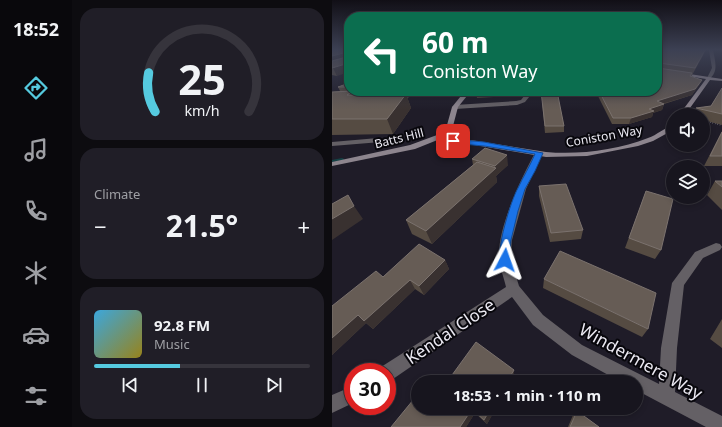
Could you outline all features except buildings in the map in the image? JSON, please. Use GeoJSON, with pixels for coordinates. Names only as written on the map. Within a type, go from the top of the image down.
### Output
{"type":"FeatureCollection","features":[{"type":"Feature","properties":{"kind":"street"},"geometry":{"type":"LineString","coordinates":[[687,108],[709,78],[712,70]]}},
{"type":"Feature","properties":{"kind":"street"},"geometry":{"type":"LineString","coordinates":[[662,71],[722,80]]}},
{"type":"Feature","properties":{"kind":"street"},"geometry":{"type":"LineString","coordinates":[[386,101],[412,96]]}},
{"type":"Feature","properties":{"kind":"street","name":"Batts Hill"},"geometry":{"type":"LineString","coordinates":[[332,164],[412,147],[440,137],[450,126],[455,107],[463,96]]}},
{"type":"Feature","properties":{"kind":"street"},"geometry":{"type":"LineString","coordinates":[[455,107],[517,104],[523,101],[527,96]]}},
{"type":"Feature","properties":{"kind":"street","name":"Coniston Way"},"geometry":{"type":"LineString","coordinates":[[440,137],[453,141],[500,146],[558,156],[600,151],[657,138],[666,133]]}},
{"type":"Feature","properties":{"kind":"street"},"geometry":{"type":"LineString","coordinates":[[332,144],[378,140]]}},
{"type":"Feature","properties":{"kind":"street","name":"Windermere Way"},"geometry":{"type":"LineString","coordinates":[[539,153],[521,189],[506,240],[505,260],[513,289],[538,320],[577,350],[722,426]]}},
{"type":"Feature","properties":{"kind":"street"},"geometry":{"type":"LineString","coordinates":[[666,396],[669,348],[678,283],[699,255],[716,247]]}},
{"type":"Feature","properties":{"kind":"street","name":"Kendal Close"},"geometry":{"type":"LineString","coordinates":[[396,367],[513,289]]}},
{"type":"Feature","properties":{"kind":"street"},"geometry":{"type":"LineString","coordinates":[[332,404],[344,398]]}},
{"type":"Feature","properties":{"kind":"path"},"geometry":{"type":"LineString","coordinates":[[710,122],[722,125]]}},
{"type":"Feature","properties":{"kind":"waterway"},"geometry":{"type":"LineString","coordinates":[[332,161],[342,159]]}},
{"type":"Feature","properties":{"kind":"route"},"geometry":{"type":"LineString","coordinates":[[453,141],[507,147],[539,153],[521,189],[513,211],[506,240],[505,260]]}}]}
